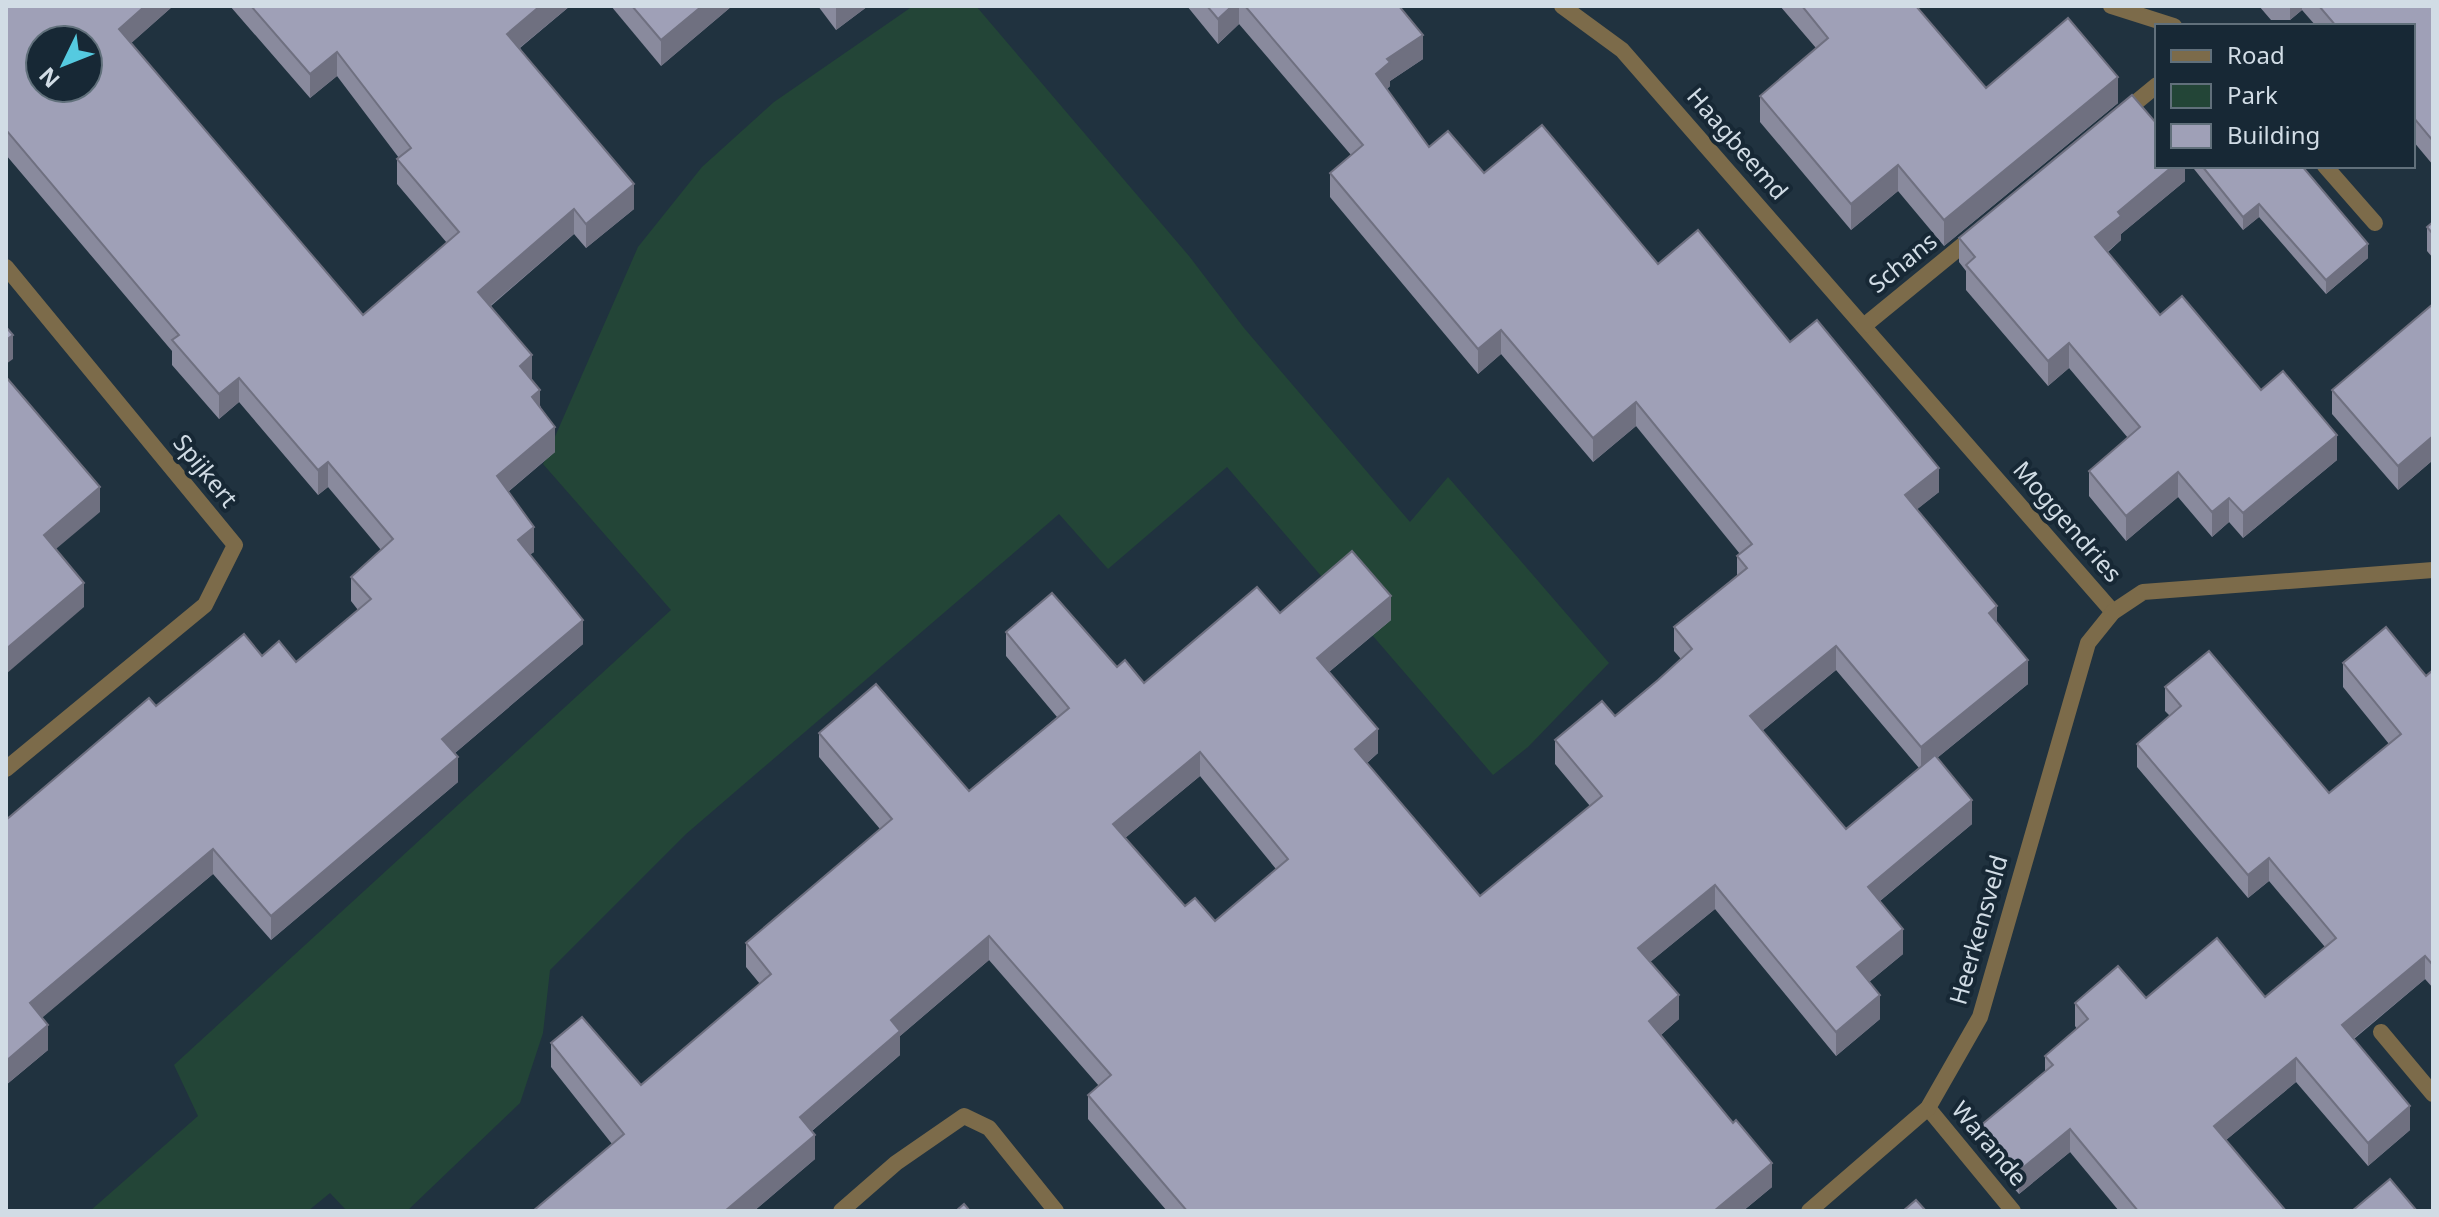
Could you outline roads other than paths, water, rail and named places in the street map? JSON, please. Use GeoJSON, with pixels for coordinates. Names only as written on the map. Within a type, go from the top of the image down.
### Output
{"type":"FeatureCollection","features":[{"type":"Feature","properties":{"kind":"street","name":"Haagbeemd"},"geometry":{"type":"LineString","coordinates":[[1562,6],[1622,50],[1865,325]]}},
{"type":"Feature","properties":{"kind":"street"},"geometry":{"type":"LineString","coordinates":[[2111,6],[2168,24]]}},
{"type":"Feature","properties":{"kind":"street"},"geometry":{"type":"LineString","coordinates":[[2108,125],[2155,87]]}},
{"type":"Feature","properties":{"kind":"street"},"geometry":{"type":"LineString","coordinates":[[2327,168],[2375,223]]}},
{"type":"Feature","properties":{"kind":"street","name":"Schans"},"geometry":{"type":"LineString","coordinates":[[1865,325],[1986,225]]}},
{"type":"Feature","properties":{"kind":"street","name":"Spijkert"},"geometry":{"type":"LineString","coordinates":[[6,267],[235,545],[205,605],[6,769]]}},
{"type":"Feature","properties":{"kind":"street","name":"Moggendries"},"geometry":{"type":"LineString","coordinates":[[1865,325],[2113,612],[2143,592],[2433,570]]}},
{"type":"Feature","properties":{"kind":"street","name":"Heerkensveld"},"geometry":{"type":"LineString","coordinates":[[1809,1211],[1928,1108],[1980,1017],[2088,643],[2113,612]]}},
{"type":"Feature","properties":{"kind":"street"},"geometry":{"type":"LineString","coordinates":[[2381,1032],[2433,1094]]}},
{"type":"Feature","properties":{"kind":"street","name":"Warande"},"geometry":{"type":"LineString","coordinates":[[1928,1108],[2013,1211]]}},
{"type":"Feature","properties":{"kind":"street"},"geometry":{"type":"LineString","coordinates":[[841,1211],[896,1163],[964,1116],[989,1128],[1056,1211]]}}]}
